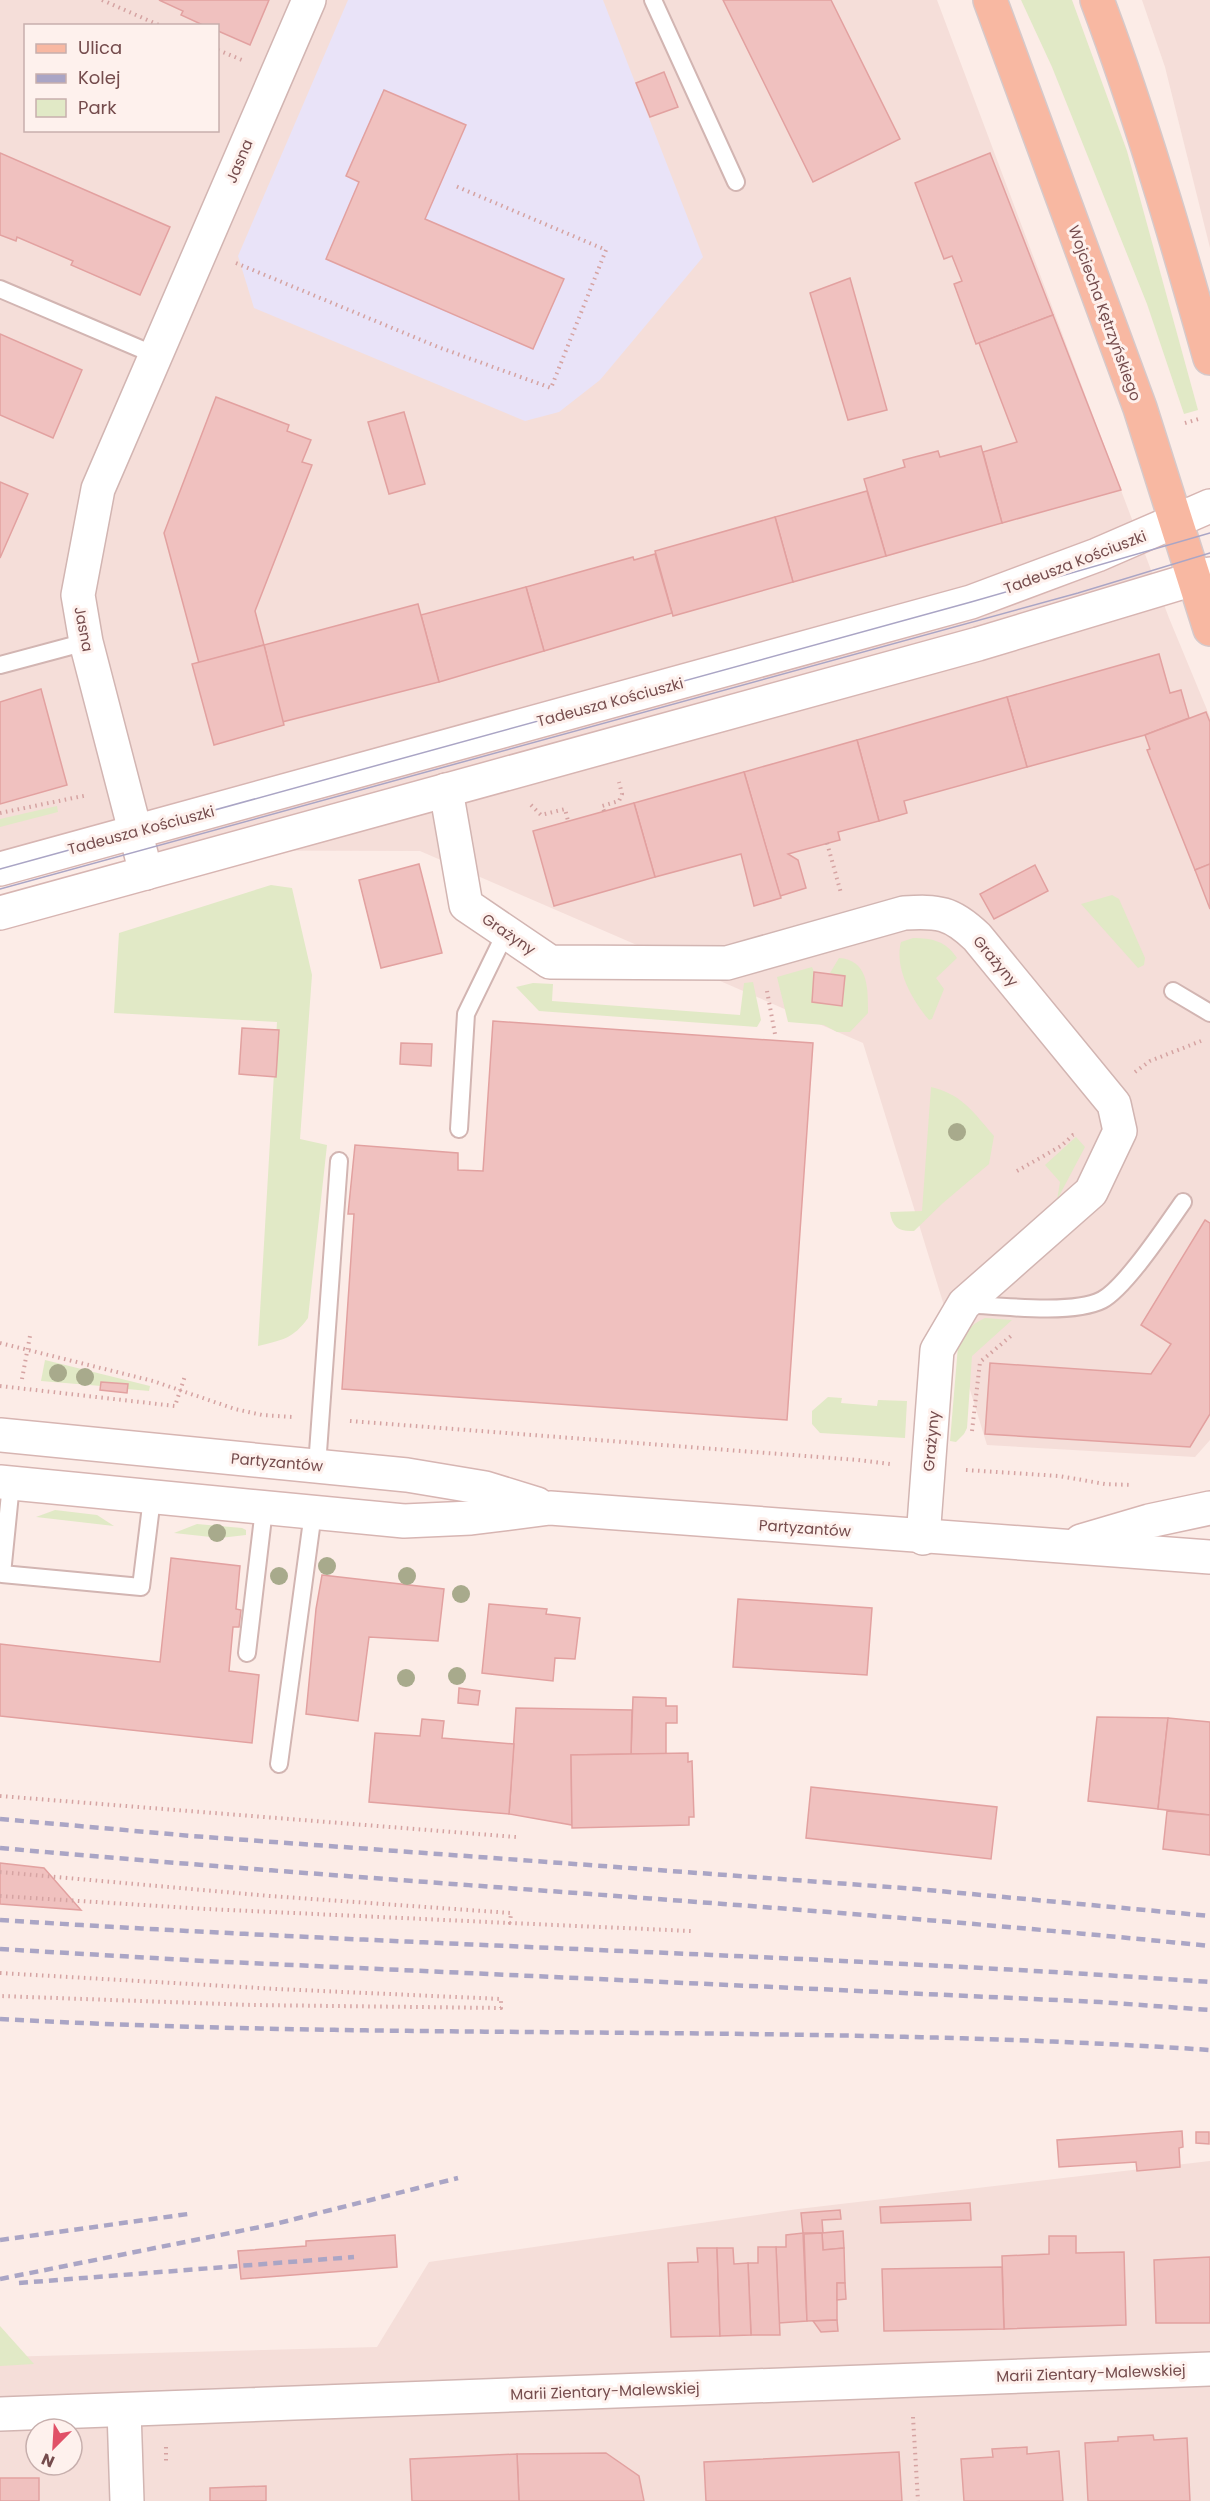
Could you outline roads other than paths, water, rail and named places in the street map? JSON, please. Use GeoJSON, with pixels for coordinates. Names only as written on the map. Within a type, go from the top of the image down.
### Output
{"type":"FeatureCollection","features":[{"type":"Feature","properties":{"kind":"main road","name":"Wojciecha Kętrzyńskiego"},"geometry":{"type":"LineString","coordinates":[[990,0],[1136,397],[1175,522],[1202,577],[1210,629]]}},
{"type":"Feature","properties":{"kind":"main road"},"geometry":{"type":"LineString","coordinates":[[1097,0],[1125,75],[1171,218],[1210,358]]}},
{"type":"Feature","properties":{"kind":"street","name":"Jasna"},"geometry":{"type":"LineString","coordinates":[[146,873],[86,642],[78,595],[92,515],[98,489],[309,0]]}},
{"type":"Feature","properties":{"kind":"street","name":"Tadeusza Kościuszki"},"geometry":{"type":"LineString","coordinates":[[0,869],[971,602],[1097,555],[1210,506]]}},
{"type":"Feature","properties":{"kind":"street"},"geometry":{"type":"LineString","coordinates":[[0,913],[966,647],[1202,577]]}},
{"type":"Feature","properties":{"kind":"street","name":"Grażyny"},"geometry":{"type":"LineString","coordinates":[[446,790],[466,905],[550,962],[727,963],[904,913],[934,911],[962,923],[977,937],[1114,1104],[1120,1131],[1091,1192],[964,1304],[937,1350],[923,1538]]}},
{"type":"Feature","properties":{"kind":"street","name":"Partyzantów"},"geometry":{"type":"LineString","coordinates":[[0,1435],[407,1474],[485,1488],[550,1509]]}},
{"type":"Feature","properties":{"kind":"street","name":"Partyzantów"},"geometry":{"type":"LineString","coordinates":[[5,1483],[404,1521],[471,1518],[550,1509],[923,1538],[1210,1557]]}},
{"type":"Feature","properties":{"kind":"street","name":"Partyzantów"},"geometry":{"type":"LineString","coordinates":[[1060,1547],[1149,1521],[1210,1508]]}},
{"type":"Feature","properties":{"kind":"street","name":"Marii Zientary-Malewskiej"},"geometry":{"type":"LineString","coordinates":[[0,2414],[1210,2369]]}},
{"type":"Feature","properties":{"kind":"street"},"geometry":{"type":"LineString","coordinates":[[124,2410],[128,2501]]}},
{"type":"Feature","properties":{"kind":"lane"},"geometry":{"type":"LineString","coordinates":[[653,0],[736,182]]}},
{"type":"Feature","properties":{"kind":"lane"},"geometry":{"type":"LineString","coordinates":[[0,289],[155,355]]}},
{"type":"Feature","properties":{"kind":"lane"},"geometry":{"type":"LineString","coordinates":[[0,664],[86,642]]}},
{"type":"Feature","properties":{"kind":"lane"},"geometry":{"type":"LineString","coordinates":[[459,1129],[466,1014],[506,932]]}},
{"type":"Feature","properties":{"kind":"lane"},"geometry":{"type":"LineString","coordinates":[[1173,991],[1210,1013]]}},
{"type":"Feature","properties":{"kind":"lane"},"geometry":{"type":"LineString","coordinates":[[317,1466],[339,1161]]}},
{"type":"Feature","properties":{"kind":"lane"},"geometry":{"type":"LineString","coordinates":[[964,1304],[1063,1309],[1101,1301],[1124,1281],[1183,1202]]}},
{"type":"Feature","properties":{"kind":"lane"},"geometry":{"type":"LineString","coordinates":[[5,1483],[3,1574],[141,1587],[152,1498]]}},
{"type":"Feature","properties":{"kind":"lane"},"geometry":{"type":"LineString","coordinates":[[247,1653],[264,1509]]}},
{"type":"Feature","properties":{"kind":"lane"},"geometry":{"type":"LineString","coordinates":[[279,1764],[313,1513]]}},
{"type":"Feature","properties":{"kind":"tram line"},"geometry":{"type":"LineString","coordinates":[[0,869],[971,602],[1210,533]]}},
{"type":"Feature","properties":{"kind":"tram line"},"geometry":{"type":"LineString","coordinates":[[0,889],[1078,593],[1210,553]]}},
{"type":"Feature","properties":{"kind":"railway"},"geometry":{"type":"LineString","coordinates":[[0,1819],[192,1836],[917,1889],[1210,1916]]}},
{"type":"Feature","properties":{"kind":"railway"},"geometry":{"type":"LineString","coordinates":[[0,1848],[908,1918],[1210,1946]]}},
{"type":"Feature","properties":{"kind":"railway"},"geometry":{"type":"LineString","coordinates":[[0,1920],[302,1937],[908,1964],[1210,1982]]}},
{"type":"Feature","properties":{"kind":"railway"},"geometry":{"type":"LineString","coordinates":[[0,1949],[205,1961],[1100,2002],[1210,2010]]}},
{"type":"Feature","properties":{"kind":"railway"},"geometry":{"type":"LineString","coordinates":[[0,2019],[151,2026],[302,2029],[908,2037],[1210,2050]]}},
{"type":"Feature","properties":{"kind":"railway"},"geometry":{"type":"LineString","coordinates":[[0,2279],[275,2224],[458,2178]]}},
{"type":"Feature","properties":{"kind":"railway"},"geometry":{"type":"LineString","coordinates":[[0,2240],[188,2214]]}},
{"type":"Feature","properties":{"kind":"railway"},"geometry":{"type":"LineString","coordinates":[[19,2283],[354,2257]]}}]}
